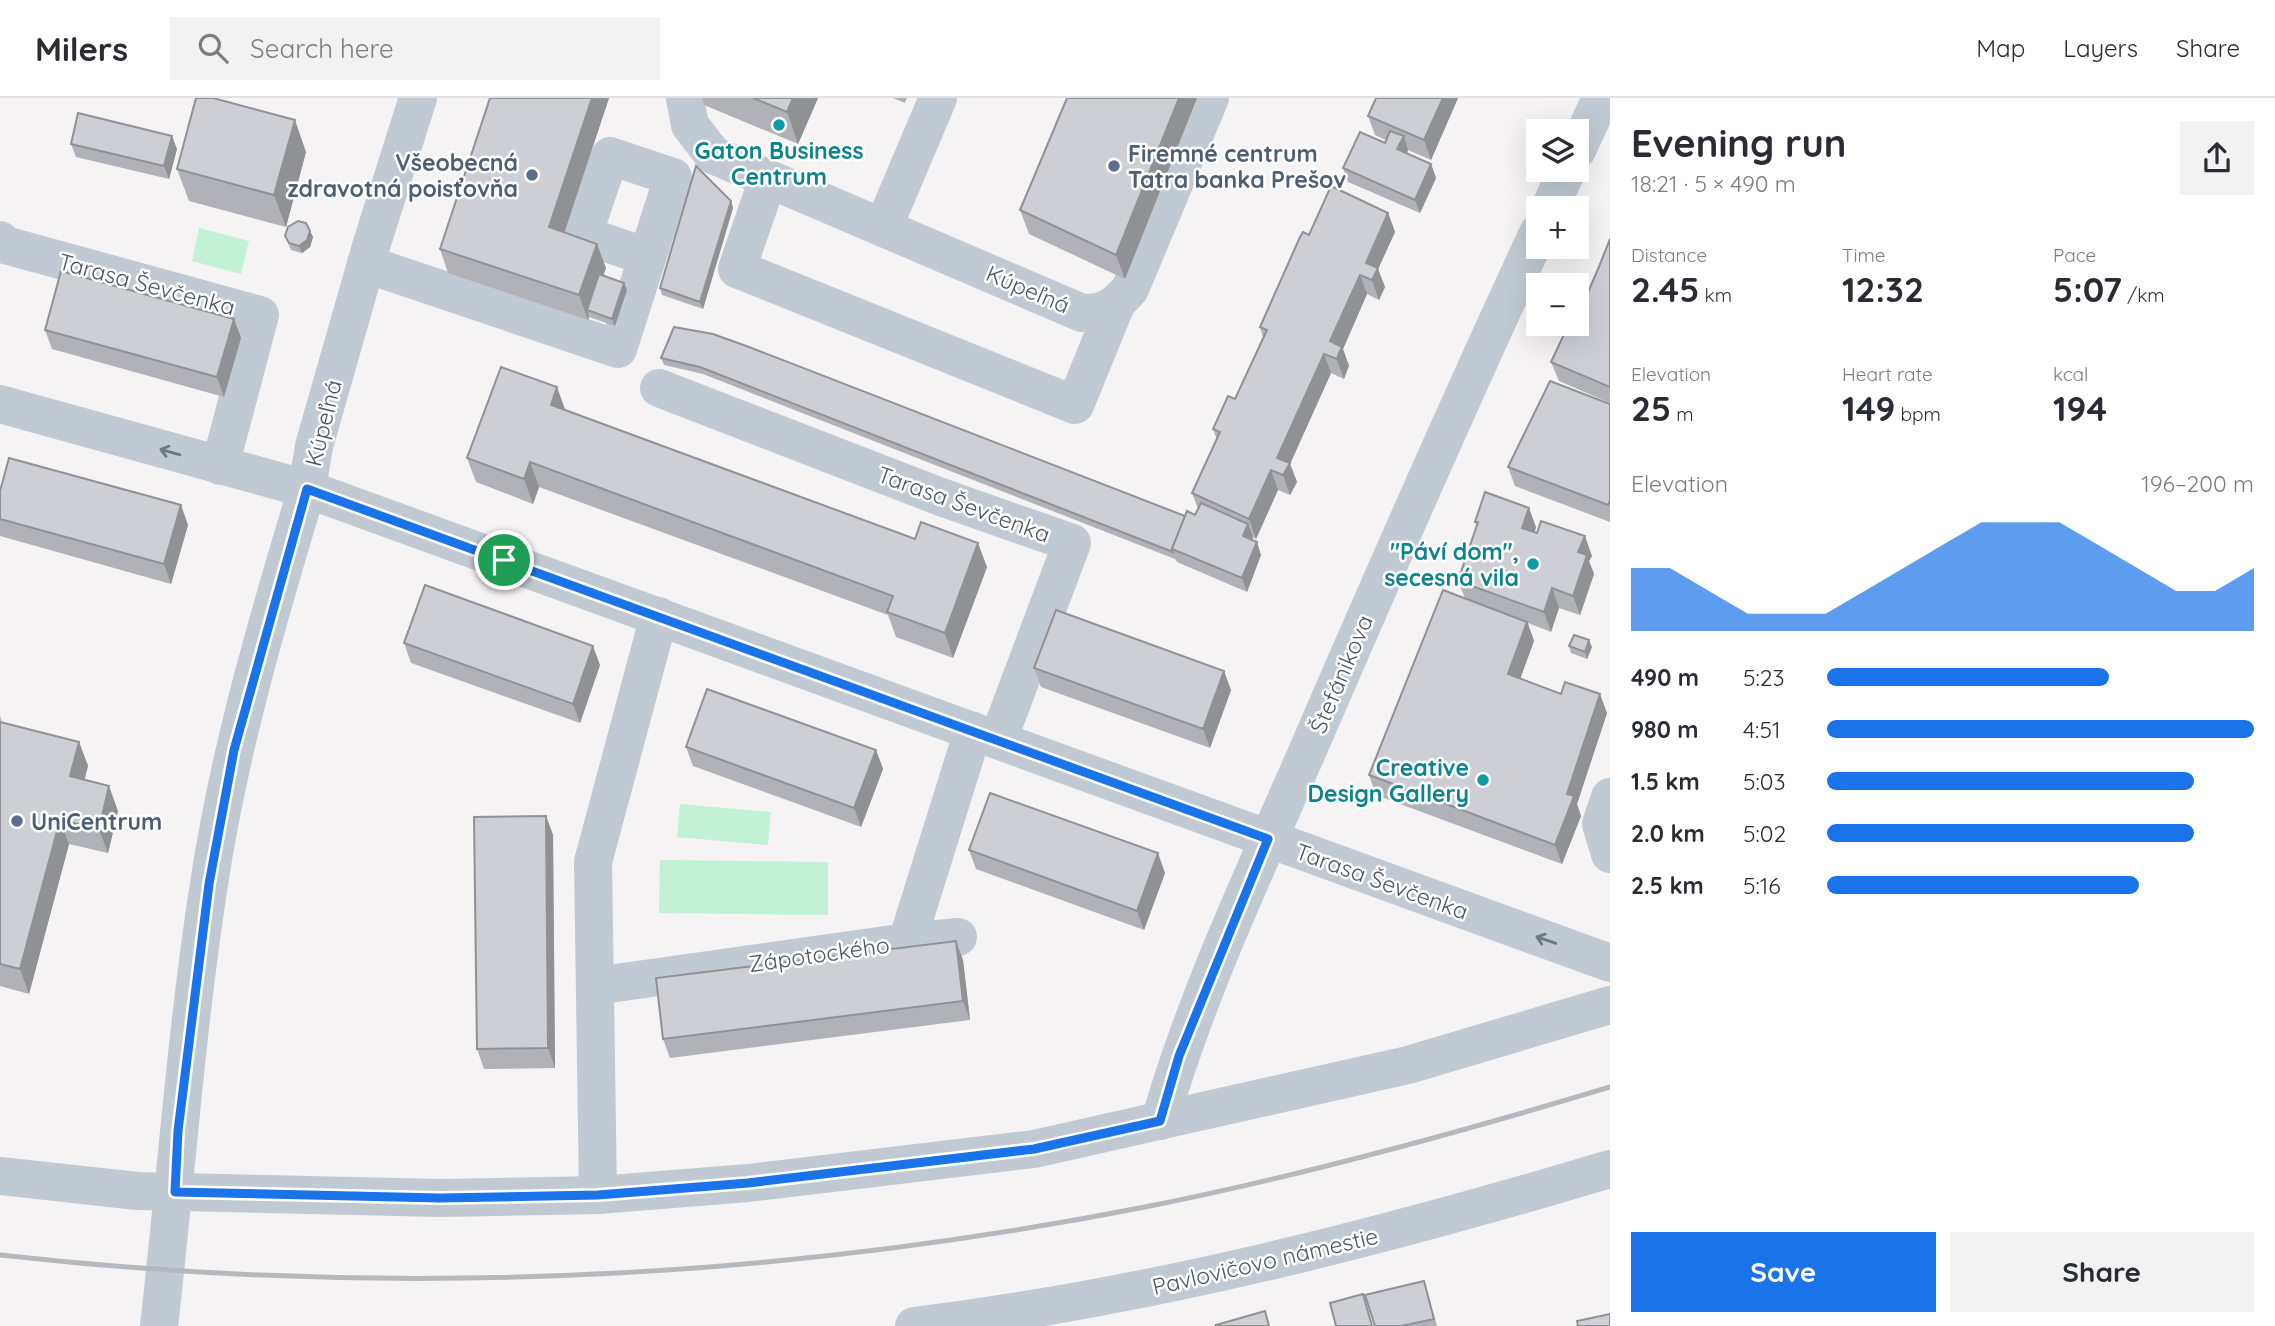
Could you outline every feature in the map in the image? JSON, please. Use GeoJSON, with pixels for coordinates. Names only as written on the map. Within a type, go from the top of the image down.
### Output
{"type":"FeatureCollection","features":[{"type":"Feature","properties":{"kind":"street","name":"Kúpeľná"},"geometry":{"type":"LineString","coordinates":[[159,1326],[175,1192],[178,1131],[209,884],[234,750],[307,489],[314,446],[366,264],[418,98]]}},
{"type":"Feature","properties":{"kind":"street","name":"Kúpeľná"},"geometry":{"type":"LineString","coordinates":[[685,98],[690,125],[713,155],[1082,313],[1097,314],[1115,307]]}},
{"type":"Feature","properties":{"kind":"street"},"geometry":{"type":"LineString","coordinates":[[883,228],[938,98]]}},
{"type":"Feature","properties":{"kind":"street"},"geometry":{"type":"LineString","coordinates":[[768,179],[737,269],[1075,405],[1115,307],[1130,289],[1210,98]]}},
{"type":"Feature","properties":{"kind":"street"},"geometry":{"type":"LineString","coordinates":[[1589,124],[1601,98]]}},
{"type":"Feature","properties":{"kind":"street","name":"Tarasa Ševčenka"},"geometry":{"type":"LineString","coordinates":[[2,248],[260,315],[220,466]]}},
{"type":"Feature","properties":{"kind":"street"},"geometry":{"type":"LineString","coordinates":[[366,264],[618,349],[647,257]]}},
{"type":"Feature","properties":{"kind":"street","name":"Štefánikova"},"geometry":{"type":"LineString","coordinates":[[1160,1121],[1179,1056],[1268,839],[1460,402],[1526,259]]}},
{"type":"Feature","properties":{"kind":"street","name":"Tarasa Ševčenka"},"geometry":{"type":"LineString","coordinates":[[659,388],[941,497],[1072,543],[988,736],[1610,963]]}},
{"type":"Feature","properties":{"kind":"street"},"geometry":{"type":"LineString","coordinates":[[0,404],[307,489],[835,680],[878,678],[961,708],[988,736]]}},
{"type":"Feature","properties":{"kind":"street"},"geometry":{"type":"LineString","coordinates":[[598,1195],[593,862],[659,616]]}},
{"type":"Feature","properties":{"kind":"street","name":"Zápotockého"},"geometry":{"type":"LineString","coordinates":[[595,986],[907,942],[988,736]]}},
{"type":"Feature","properties":{"kind":"street"},"geometry":{"type":"LineString","coordinates":[[1610,797],[1601,824],[1610,854]]}},
{"type":"Feature","properties":{"kind":"street"},"geometry":{"type":"LineString","coordinates":[[907,942],[958,937]]}},
{"type":"Feature","properties":{"kind":"street"},"geometry":{"type":"LineString","coordinates":[[0,1176],[125,1190],[440,1198],[598,1195],[762,1181],[1034,1149],[1408,1065],[1610,1005]]}},
{"type":"Feature","properties":{"kind":"street","name":"Pavlovičovo námestie"},"geometry":{"type":"LineString","coordinates":[[914,1326],[1021,1313],[1254,1267],[1489,1205],[1610,1169]]}},
{"type":"Feature","properties":{"kind":"green space"},"geometry":{"type":"Polygon","coordinates":[[[199,228],[249,241],[241,274],[192,261],[199,228]]]}},
{"type":"Feature","properties":{"kind":"green space"},"geometry":{"type":"Polygon","coordinates":[[[680,804],[771,812],[768,845],[677,837],[680,804]]]}},
{"type":"Feature","properties":{"kind":"green space"},"geometry":{"type":"Polygon","coordinates":[[[660,860],[828,862],[828,915],[659,913],[660,860]]]}},
{"type":"Feature","properties":{"kind":"building"},"geometry":{"type":"Polygon","coordinates":[[[196,98],[213,98],[295,120],[274,195],[177,169],[196,98]]]}},
{"type":"Feature","properties":{"kind":"building","name":"Všeobecná zdravotná poisťovňa"},"geometry":{"type":"Polygon","coordinates":[[[490,98],[592,98],[549,227],[597,244],[579,295],[440,249],[490,98]]]}},
{"type":"Feature","properties":{"kind":"building"},"geometry":{"type":"Polygon","coordinates":[[[753,98],[793,98],[787,112],[753,98]]]}},
{"type":"Feature","properties":{"kind":"building","name":"Firemné centrum Tatra banka Prešov"},"geometry":{"type":"Polygon","coordinates":[[[1067,98],[1179,98],[1116,255],[1020,210],[1067,98]]]}},
{"type":"Feature","properties":{"kind":"building"},"geometry":{"type":"Polygon","coordinates":[[[1376,98],[1443,98],[1424,140],[1368,116],[1376,98]]]}},
{"type":"Feature","properties":{"kind":"building"},"geometry":{"type":"Polygon","coordinates":[[[78,113],[172,136],[164,166],[71,144],[78,113]]]}},
{"type":"Feature","properties":{"kind":"building"},"geometry":{"type":"Polygon","coordinates":[[[1390,131],[1404,136],[1397,149],[1431,164],[1415,200],[1343,168],[1360,132],[1385,143],[1390,131]]]}},
{"type":"Feature","properties":{"kind":"building"},"geometry":{"type":"Polygon","coordinates":[[[696,166],[731,201],[700,302],[660,288],[696,166]]]}},
{"type":"Feature","properties":{"kind":"building"},"geometry":{"type":"Polygon","coordinates":[[[1331,186],[1388,213],[1366,263],[1378,268],[1372,280],[1360,275],[1330,341],[1342,347],[1337,359],[1324,354],[1277,458],[1290,463],[1283,475],[1271,470],[1249,519],[1192,493],[1220,432],[1213,429],[1228,396],[1235,399],[1267,330],[1260,327],[1300,237],[1303,232],[1309,235],[1331,186]]]}},
{"type":"Feature","properties":{"kind":"building"},"geometry":{"type":"Polygon","coordinates":[[[298,221],[306,223],[310,231],[307,240],[299,246],[289,243],[285,236],[288,227],[298,221]]]}},
{"type":"Feature","properties":{"kind":"building"},"geometry":{"type":"Polygon","coordinates":[[[1610,239],[1610,387],[1551,362],[1563,336],[1589,336],[1589,289],[1610,239]]]}},
{"type":"Feature","properties":{"kind":"building"},"geometry":{"type":"Polygon","coordinates":[[[61,271],[234,319],[217,377],[45,330],[61,271]]]}},
{"type":"Feature","properties":{"kind":"building"},"geometry":{"type":"Polygon","coordinates":[[[599,274],[624,283],[612,319],[587,310],[599,274]]]}},
{"type":"Feature","properties":{"kind":"building"},"geometry":{"type":"Polygon","coordinates":[[[674,327],[713,334],[749,347],[1185,516],[1173,552],[700,367],[661,358],[674,327]]]}},
{"type":"Feature","properties":{"kind":"building"},"geometry":{"type":"Polygon","coordinates":[[[501,367],[557,387],[551,405],[915,539],[921,522],[978,543],[945,633],[887,612],[893,596],[530,462],[524,479],[467,458],[501,367]]]}},
{"type":"Feature","properties":{"kind":"building"},"geometry":{"type":"Polygon","coordinates":[[[1550,381],[1610,404],[1608,505],[1508,467],[1550,381]]]}},
{"type":"Feature","properties":{"kind":"building"},"geometry":{"type":"Polygon","coordinates":[[[9,458],[181,505],[164,564],[0,519],[0,491],[9,458]]]}},
{"type":"Feature","properties":{"kind":"building","name":"\"Páví dom\", secesná vila"},"geometry":{"type":"Polygon","coordinates":[[[1485,492],[1529,508],[1522,528],[1537,533],[1541,521],[1585,536],[1578,552],[1587,555],[1573,596],[1552,588],[1544,612],[1458,581],[1485,492]]]}},
{"type":"Feature","properties":{"kind":"building"},"geometry":{"type":"Polygon","coordinates":[[[1201,503],[1248,524],[1243,536],[1257,542],[1242,578],[1172,549],[1187,511],[1195,515],[1201,503]]]}},
{"type":"Feature","properties":{"kind":"building"},"geometry":{"type":"Polygon","coordinates":[[[425,585],[593,646],[573,704],[404,643],[425,585]]]}},
{"type":"Feature","properties":{"kind":"building"},"geometry":{"type":"Polygon","coordinates":[[[1443,590],[1527,622],[1508,674],[1561,694],[1565,682],[1600,694],[1567,794],[1574,796],[1555,845],[1369,775],[1443,590]]]}},
{"type":"Feature","properties":{"kind":"building"},"geometry":{"type":"Polygon","coordinates":[[[1056,610],[1224,671],[1203,729],[1034,668],[1056,610]]]}},
{"type":"Feature","properties":{"kind":"building"},"geometry":{"type":"Polygon","coordinates":[[[1574,635],[1589,640],[1585,652],[1569,646],[1574,635]]]}},
{"type":"Feature","properties":{"kind":"building"},"geometry":{"type":"Polygon","coordinates":[[[707,689],[876,750],[854,808],[686,747],[707,689]]]}},
{"type":"Feature","properties":{"kind":"building"},"geometry":{"type":"Polygon","coordinates":[[[0,722],[79,742],[70,776],[109,786],[99,829],[60,820],[20,969],[0,964],[0,722]]]}},
{"type":"Feature","properties":{"kind":"building"},"geometry":{"type":"Polygon","coordinates":[[[990,793],[1158,853],[1137,911],[969,850],[990,793]]]}},
{"type":"Feature","properties":{"kind":"building"},"geometry":{"type":"Polygon","coordinates":[[[546,816],[548,1048],[477,1049],[474,817],[546,816]]]}},
{"type":"Feature","properties":{"kind":"building"},"geometry":{"type":"Polygon","coordinates":[[[956,941],[963,1001],[663,1039],[656,978],[956,941]]]}},
{"type":"Feature","properties":{"kind":"building"},"geometry":{"type":"Polygon","coordinates":[[[1424,1281],[1434,1319],[1401,1326],[1375,1326],[1365,1295],[1424,1281]]]}},
{"type":"Feature","properties":{"kind":"building"},"geometry":{"type":"Polygon","coordinates":[[[1363,1294],[1372,1326],[1336,1326],[1330,1303],[1363,1294]]]}},
{"type":"Feature","properties":{"kind":"building"},"geometry":{"type":"Polygon","coordinates":[[[1265,1311],[1269,1326],[1216,1325],[1265,1311]]]}},
{"type":"Feature","properties":{"kind":"building"},"geometry":{"type":"Polygon","coordinates":[[[1610,1314],[1610,1326],[1578,1326],[1577,1321],[1610,1314]]]}},
{"type":"Feature","properties":{"kind":"railway"},"geometry":{"type":"LineString","coordinates":[[0,1255],[144,1268],[288,1276],[433,1278],[577,1275],[721,1266],[864,1251],[1008,1231],[1150,1206],[1381,1152],[1610,1087]]}},
{"type":"Feature","properties":{"kind":"place","name":"Gaton Business Centrum"},"geometry":{"type":"Point","coordinates":[779,125]}},
{"type":"Feature","properties":{"kind":"place","name":"Firemné centrum Tatra banka Prešov"},"geometry":{"type":"Point","coordinates":[1114,166]}},
{"type":"Feature","properties":{"kind":"place","name":"Všeobecná zdravotná poisťovňa"},"geometry":{"type":"Point","coordinates":[532,175]}},
{"type":"Feature","properties":{"kind":"place","name":"\"Páví dom\", secesná vila"},"geometry":{"type":"Point","coordinates":[1533,564]}},
{"type":"Feature","properties":{"kind":"place","name":"Creative Design Gallery"},"geometry":{"type":"Point","coordinates":[1483,780]}},
{"type":"Feature","properties":{"kind":"place","name":"UniCentrum"},"geometry":{"type":"Point","coordinates":[17,821]}},
{"type":"Feature","properties":{"kind":"route"},"geometry":{"type":"LineString","coordinates":[[307,489],[504,560],[1268,839],[1179,1056],[1160,1121],[1034,1149],[915,1165],[748,1183],[598,1195],[440,1198],[175,1192],[178,1131],[209,884],[234,750],[307,489]]}}]}
